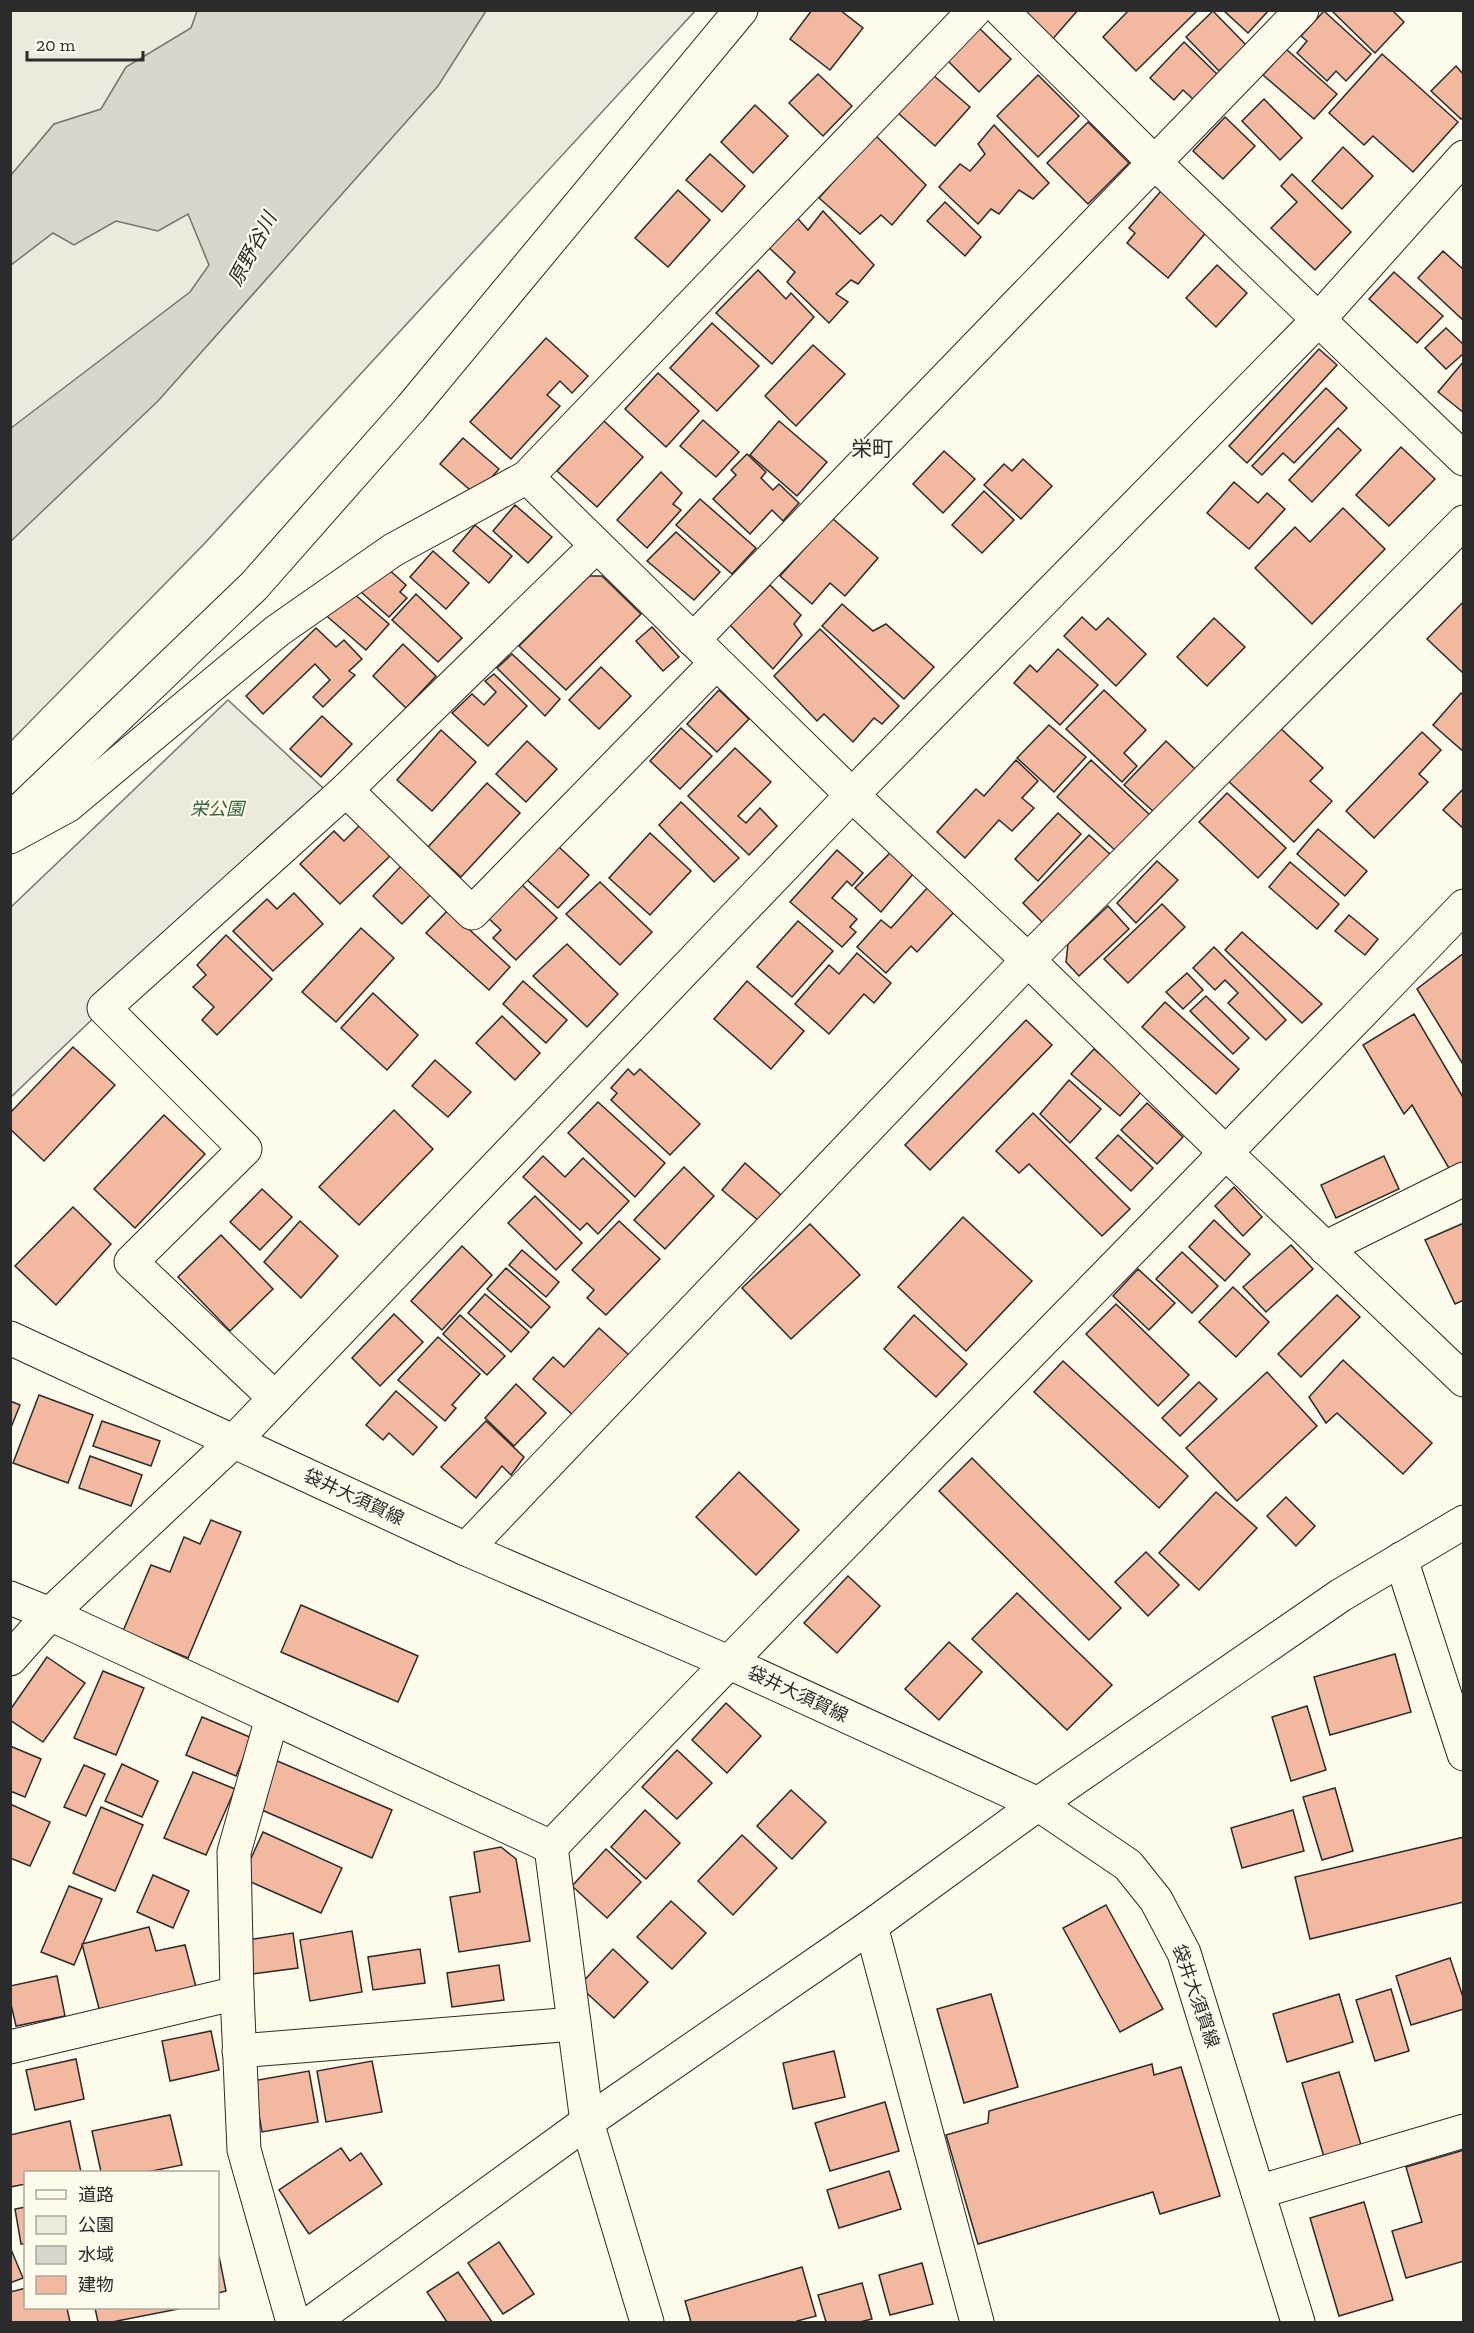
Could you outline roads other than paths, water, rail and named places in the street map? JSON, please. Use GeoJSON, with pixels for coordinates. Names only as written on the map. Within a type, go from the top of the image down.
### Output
{"type":"FeatureCollection","features":[{"type":"Feature","properties":{"kind":"street"},"geometry":{"type":"LineString","coordinates":[[10,820],[254,586],[411,408],[741,10]]}},
{"type":"Feature","properties":{"kind":"street"},"geometry":{"type":"LineString","coordinates":[[10,837],[67,806],[277,631],[393,550],[526,477],[975,10]]}},
{"type":"Feature","properties":{"kind":"street"},"geometry":{"type":"LineString","coordinates":[[1001,10],[1153,161],[1464,459]]}},
{"type":"Feature","properties":{"kind":"street"},"geometry":{"type":"LineString","coordinates":[[693,640],[1153,161],[1302,10]]}},
{"type":"Feature","properties":{"kind":"street"},"geometry":{"type":"LineString","coordinates":[[10,1659],[50,1614],[234,1441],[852,795],[1319,319],[1464,157]]}},
{"type":"Feature","properties":{"kind":"street"},"geometry":{"type":"LineString","coordinates":[[526,477],[852,795],[1028,960],[1464,1380]]}},
{"type":"Feature","properties":{"kind":"street"},"geometry":{"type":"LineString","coordinates":[[466,1549],[1028,960],[1464,522]]}},
{"type":"Feature","properties":{"kind":"street"},"geometry":{"type":"LineString","coordinates":[[275,1398],[131,1262],[245,1149],[104,1008],[346,790],[596,546]]}},
{"type":"Feature","properties":{"kind":"street"},"geometry":{"type":"LineString","coordinates":[[346,790],[472,913],[716,663]]}},
{"type":"Feature","properties":{"kind":"street"},"geometry":{"type":"LineString","coordinates":[[551,1846],[728,1662],[1227,1154],[1464,906]]}},
{"type":"Feature","properties":{"kind":"street"},"geometry":{"type":"LineString","coordinates":[[1326,1248],[1464,1179]]}},
{"type":"Feature","properties":{"kind":"street","name":"袋井大須賀線"},"geometry":{"type":"LineString","coordinates":[[10,1338],[466,1549],[728,1662],[1038,1804],[1128,1865],[1156,1900],[1184,1953],[1298,2322]]}},
{"type":"Feature","properties":{"kind":"street"},"geometry":{"type":"LineString","coordinates":[[312,2322],[587,2122],[871,1926],[1038,1804],[1341,1595],[1464,1522]]}},
{"type":"Feature","properties":{"kind":"street"},"geometry":{"type":"LineString","coordinates":[[1401,1559],[1464,1754]]}},
{"type":"Feature","properties":{"kind":"street"},"geometry":{"type":"LineString","coordinates":[[10,1598],[50,1614],[551,1846]]}},
{"type":"Feature","properties":{"kind":"street"},"geometry":{"type":"LineString","coordinates":[[272,1718],[234,1852],[239,2051],[244,2150],[293,2322]]}},
{"type":"Feature","properties":{"kind":"street"},"geometry":{"type":"LineString","coordinates":[[551,1846],[587,2122],[647,2322]]}},
{"type":"Feature","properties":{"kind":"street"},"geometry":{"type":"LineString","coordinates":[[871,1926],[977,2322]]}},
{"type":"Feature","properties":{"kind":"street"},"geometry":{"type":"LineString","coordinates":[[10,2048],[237,1993]]}},
{"type":"Feature","properties":{"kind":"street"},"geometry":{"type":"LineString","coordinates":[[239,2051],[574,2024]]}},
{"type":"Feature","properties":{"kind":"street"},"geometry":{"type":"LineString","coordinates":[[1258,2192],[1464,2131]]}},
{"type":"Feature","properties":{"kind":"water","name":"原野谷川"},"geometry":{"type":"Polygon","coordinates":[[[197,11],[486,11],[438,86],[158,401],[11,541],[11,428],[190,292],[209,265],[188,214],[158,231],[116,221],[74,245],[53,233],[11,265],[11,175],[54,124],[101,109],[126,67],[191,28],[197,11]]]}},
{"type":"Feature","properties":{"kind":"district","name":"栄町"},"geometry":{"type":"Point","coordinates":[872,448]}},
{"type":"Feature","properties":{"kind":"park label","name":"栄公園"},"geometry":{"type":"Point","coordinates":[217,809]}}]}
